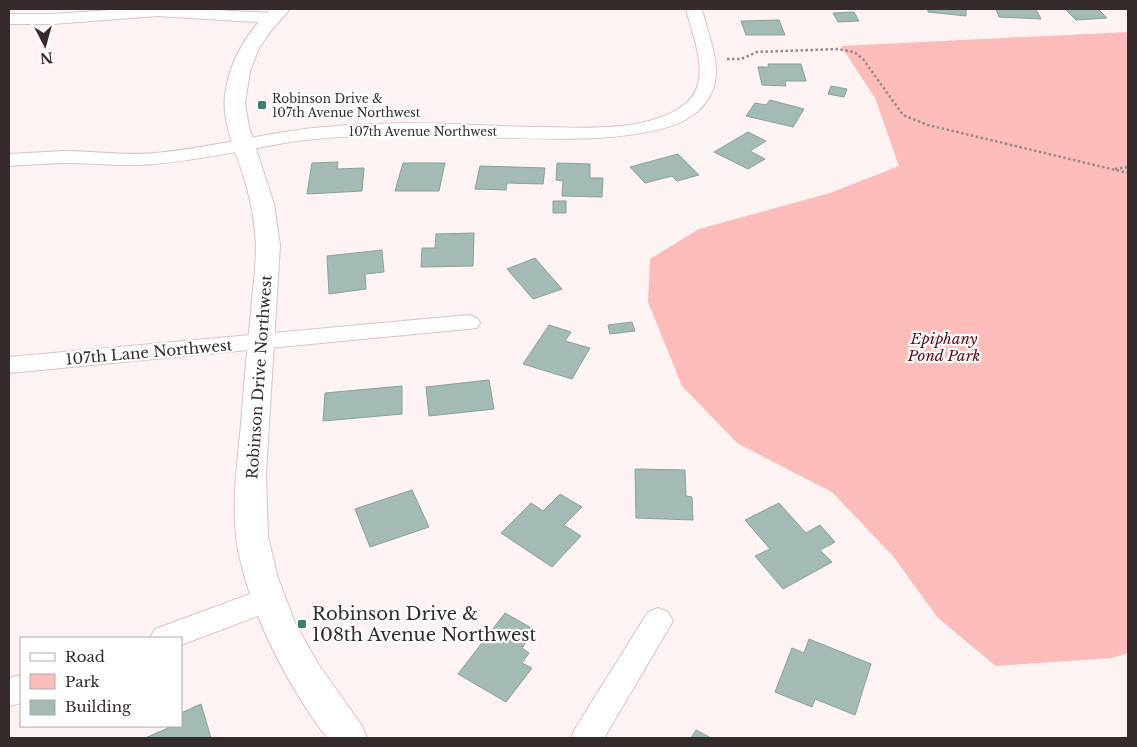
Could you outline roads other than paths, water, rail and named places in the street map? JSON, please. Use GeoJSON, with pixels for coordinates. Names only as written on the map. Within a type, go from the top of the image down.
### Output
{"type":"FeatureCollection","features":[{"type":"Feature","properties":{"kind":"street","name":"107th Avenue Northwest"},"geometry":{"type":"LineString","coordinates":[[9,160],[64,157],[152,160],[293,136],[374,129],[607,133],[642,128],[673,118],[686,111],[696,104],[705,92],[709,73],[694,9]]}},
{"type":"Feature","properties":{"kind":"street"},"geometry":{"type":"LineString","coordinates":[[9,19],[53,19],[157,11],[276,13]]}},
{"type":"Feature","properties":{"kind":"street","name":"Robinson Drive Northwest"},"geometry":{"type":"LineString","coordinates":[[276,13],[258,34],[248,52],[238,79],[235,99],[236,116],[262,203],[269,246],[252,459],[251,518],[255,554],[282,634],[309,684],[349,738]]}},
{"type":"Feature","properties":{"kind":"street","name":"107th Lane Northwest"},"geometry":{"type":"LineString","coordinates":[[9,365],[469,322]]}},
{"type":"Feature","properties":{"kind":"street"},"geometry":{"type":"LineString","coordinates":[[168,637],[269,599]]}},
{"type":"Feature","properties":{"kind":"street"},"geometry":{"type":"LineString","coordinates":[[587,738],[658,621]]}},
{"type":"Feature","properties":{"kind":"place","name":"Robinson Drive & 107th Avenue Northwest"},"geometry":{"type":"Point","coordinates":[262,105]}},
{"type":"Feature","properties":{"kind":"place","name":"Robinson Drive & 108th Avenue Northwest"},"geometry":{"type":"Point","coordinates":[302,624]}},
{"type":"Feature","properties":{"kind":"park label","name":"Epiphany Pond Park"},"geometry":{"type":"Point","coordinates":[944,346]}}]}
